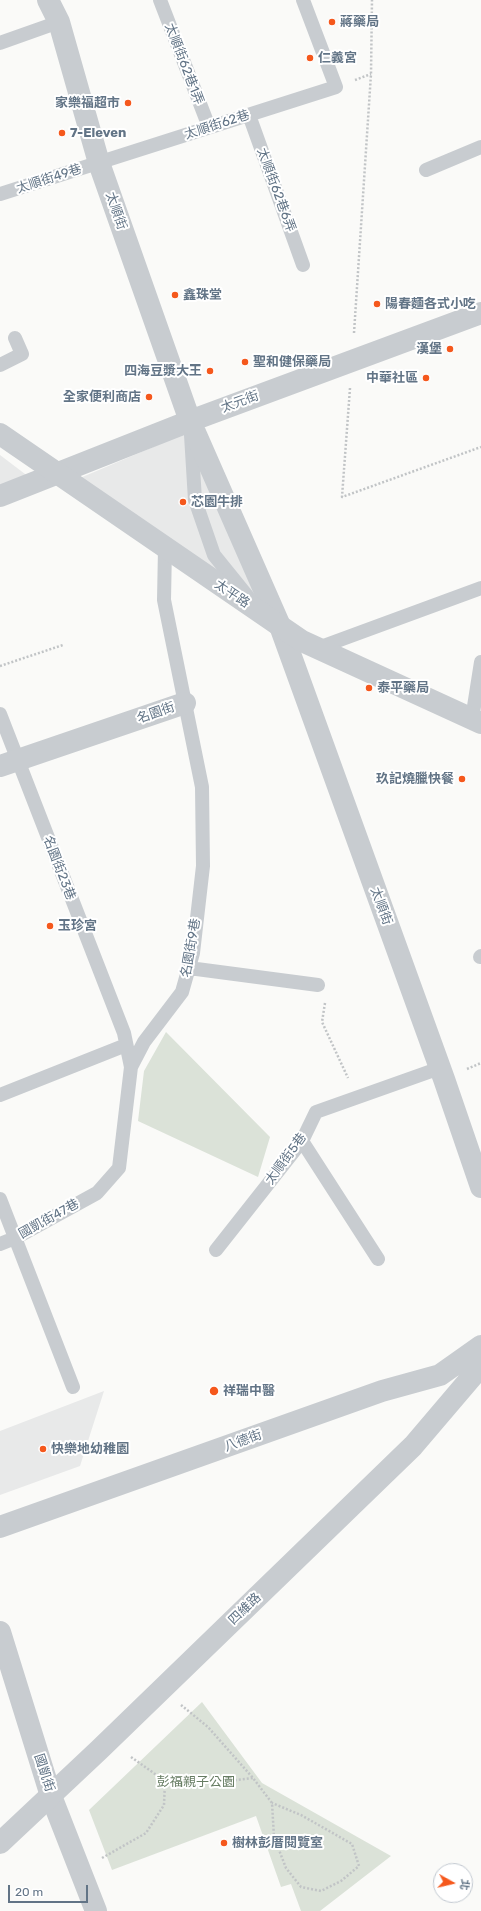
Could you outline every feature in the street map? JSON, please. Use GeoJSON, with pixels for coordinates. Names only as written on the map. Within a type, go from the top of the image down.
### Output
{"type":"FeatureCollection","features":[{"type":"Feature","properties":{"kind":"street","name":"太順街"},"geometry":{"type":"LineString","coordinates":[[48,0],[59,22],[99,163],[190,421],[280,626],[440,1068],[481,1187]]}},
{"type":"Feature","properties":{"kind":"street","name":"太元街"},"geometry":{"type":"LineString","coordinates":[[0,496],[190,421],[481,313]]}},
{"type":"Feature","properties":{"kind":"street","name":"太平路"},"geometry":{"type":"LineString","coordinates":[[0,434],[302,641],[477,721]]}},
{"type":"Feature","properties":{"kind":"street","name":"名園街"},"geometry":{"type":"LineString","coordinates":[[9,763],[185,703]]}},
{"type":"Feature","properties":{"kind":"street","name":"八德街"},"geometry":{"type":"LineString","coordinates":[[0,1528],[382,1392],[440,1375],[481,1346]]}},
{"type":"Feature","properties":{"kind":"street","name":"四維路"},"geometry":{"type":"LineString","coordinates":[[0,1843],[51,1796],[413,1446],[481,1366]]}},
{"type":"Feature","properties":{"kind":"street","name":"國凱街"},"geometry":{"type":"LineString","coordinates":[[0,1632],[51,1796],[96,1911]]}},
{"type":"Feature","properties":{"kind":"lane","name":"太順街62巷1弄"},"geometry":{"type":"LineString","coordinates":[[160,0],[209,128]]}},
{"type":"Feature","properties":{"kind":"lane","name":"太順街62巷"},"geometry":{"type":"LineString","coordinates":[[99,163],[336,87],[303,0]]}},
{"type":"Feature","properties":{"kind":"lane"},"geometry":{"type":"LineString","coordinates":[[0,43],[59,22]]}},
{"type":"Feature","properties":{"kind":"lane","name":"太順街62巷6弄"},"geometry":{"type":"LineString","coordinates":[[249,115],[303,265]]}},
{"type":"Feature","properties":{"kind":"lane"},"geometry":{"type":"LineString","coordinates":[[426,170],[481,146]]}},
{"type":"Feature","properties":{"kind":"lane","name":"太順街49巷"},"geometry":{"type":"LineString","coordinates":[[0,194],[99,163]]}},
{"type":"Feature","properties":{"kind":"lane"},"geometry":{"type":"LineString","coordinates":[[0,365],[22,354],[15,338]]}},
{"type":"Feature","properties":{"kind":"lane"},"geometry":{"type":"LineString","coordinates":[[190,421],[195,500],[214,555],[259,612]]}},
{"type":"Feature","properties":{"kind":"lane","name":"名園街"},"geometry":{"type":"LineString","coordinates":[[165,548],[164,600],[185,703]]}},
{"type":"Feature","properties":{"kind":"lane"},"geometry":{"type":"LineString","coordinates":[[318,648],[481,588]]}},
{"type":"Feature","properties":{"kind":"lane"},"geometry":{"type":"LineString","coordinates":[[477,721],[481,662]]}},
{"type":"Feature","properties":{"kind":"lane","name":"名園街9巷"},"geometry":{"type":"LineString","coordinates":[[97,1193],[119,1168],[131,1067],[144,1042],[182,992],[193,953],[203,866],[202,787],[185,703]]}},
{"type":"Feature","properties":{"kind":"lane","name":"名園街23巷"},"geometry":{"type":"LineString","coordinates":[[0,714],[9,763],[124,1033],[131,1067]]}},
{"type":"Feature","properties":{"kind":"lane"},"geometry":{"type":"LineString","coordinates":[[189,968],[318,985]]}},
{"type":"Feature","properties":{"kind":"lane"},"geometry":{"type":"LineString","coordinates":[[0,1095],[126,1045]]}},
{"type":"Feature","properties":{"kind":"lane","name":"太順街5巷"},"geometry":{"type":"LineString","coordinates":[[216,1250],[302,1141],[316,1112],[440,1068]]}},
{"type":"Feature","properties":{"kind":"lane"},"geometry":{"type":"LineString","coordinates":[[302,1141],[378,1259]]}},
{"type":"Feature","properties":{"kind":"lane","name":"國凱街47巷"},"geometry":{"type":"LineString","coordinates":[[0,1244],[15,1238],[97,1193]]}},
{"type":"Feature","properties":{"kind":"lane"},"geometry":{"type":"LineString","coordinates":[[0,1199],[73,1387]]}},
{"type":"Feature","properties":{"kind":"path"},"geometry":{"type":"LineString","coordinates":[[372,0],[370,74],[342,497],[481,447]]}},
{"type":"Feature","properties":{"kind":"path"},"geometry":{"type":"LineString","coordinates":[[0,666],[62,645]]}},
{"type":"Feature","properties":{"kind":"path"},"geometry":{"type":"LineString","coordinates":[[318,985],[328,986],[322,1022],[357,1097]]}},
{"type":"Feature","properties":{"kind":"path"},"geometry":{"type":"LineString","coordinates":[[181,1705],[208,1727],[253,1778],[272,1803],[301,1815],[352,1844],[359,1866],[341,1881],[320,1891],[301,1887],[286,1868],[274,1837],[272,1803]]}},
{"type":"Feature","properties":{"kind":"path"},"geometry":{"type":"LineString","coordinates":[[131,1757],[165,1781],[190,1778],[220,1782],[253,1778]]}},
{"type":"Feature","properties":{"kind":"path"},"geometry":{"type":"LineString","coordinates":[[101,1858],[146,1833],[164,1805],[165,1781]]}},
{"type":"Feature","properties":{"kind":"shaded area"},"geometry":{"type":"Polygon","coordinates":[[[186,433],[262,604],[80,478],[186,433]]]}},
{"type":"Feature","properties":{"kind":"shaded area"},"geometry":{"type":"Polygon","coordinates":[[[0,455],[29,477],[0,488],[0,455]]]}},
{"type":"Feature","properties":{"kind":"shaded area","name":"快樂地幼稚園"},"geometry":{"type":"Polygon","coordinates":[[[104,1391],[80,1466],[0,1495],[0,1431],[104,1391]]]}},
{"type":"Feature","properties":{"kind":"green space"},"geometry":{"type":"Polygon","coordinates":[[[166,1032],[270,1137],[258,1177],[138,1121],[144,1071],[166,1032]]]}},
{"type":"Feature","properties":{"kind":"green space","name":"彭福親子公園"},"geometry":{"type":"Polygon","coordinates":[[[202,1702],[262,1783],[391,1856],[320,1911],[301,1911],[291,1884],[281,1887],[256,1816],[112,1870],[89,1810],[202,1702]]]}},
{"type":"Feature","properties":{"kind":"place","name":"蔣藥局"},"geometry":{"type":"Point","coordinates":[332,22]}},
{"type":"Feature","properties":{"kind":"place","name":"仁義宮"},"geometry":{"type":"Point","coordinates":[310,58]}},
{"type":"Feature","properties":{"kind":"place","name":"家樂福超市"},"geometry":{"type":"Point","coordinates":[128,103]}},
{"type":"Feature","properties":{"kind":"place","name":"7-Eleven"},"geometry":{"type":"Point","coordinates":[62,133]}},
{"type":"Feature","properties":{"kind":"place","name":"鑫珠堂"},"geometry":{"type":"Point","coordinates":[175,295]}},
{"type":"Feature","properties":{"kind":"place","name":"陽春麵各式小吃"},"geometry":{"type":"Point","coordinates":[377,304]}},
{"type":"Feature","properties":{"kind":"place","name":"漢堡"},"geometry":{"type":"Point","coordinates":[450,349]}},
{"type":"Feature","properties":{"kind":"place","name":"聖和健保藥局"},"geometry":{"type":"Point","coordinates":[245,362]}},
{"type":"Feature","properties":{"kind":"place","name":"四海豆漿大王"},"geometry":{"type":"Point","coordinates":[210,371]}},
{"type":"Feature","properties":{"kind":"place","name":"中華社區"},"geometry":{"type":"Point","coordinates":[426,378]}},
{"type":"Feature","properties":{"kind":"place","name":"全家便利商店"},"geometry":{"type":"Point","coordinates":[149,397]}},
{"type":"Feature","properties":{"kind":"place","name":"芯園牛排"},"geometry":{"type":"Point","coordinates":[183,502]}},
{"type":"Feature","properties":{"kind":"place","name":"泰平藥局"},"geometry":{"type":"Point","coordinates":[369,688]}},
{"type":"Feature","properties":{"kind":"place","name":"玖記燒臘快餐"},"geometry":{"type":"Point","coordinates":[462,779]}},
{"type":"Feature","properties":{"kind":"place","name":"玉珍宮"},"geometry":{"type":"Point","coordinates":[50,926]}},
{"type":"Feature","properties":{"kind":"place","name":"祥瑞中醫"},"geometry":{"type":"Point","coordinates":[214,1391]}},
{"type":"Feature","properties":{"kind":"place","name":"快樂地幼稚園"},"geometry":{"type":"Point","coordinates":[43,1449]}},
{"type":"Feature","properties":{"kind":"place","name":"樹林彭厝閱覽室"},"geometry":{"type":"Point","coordinates":[224,1843]}}]}
